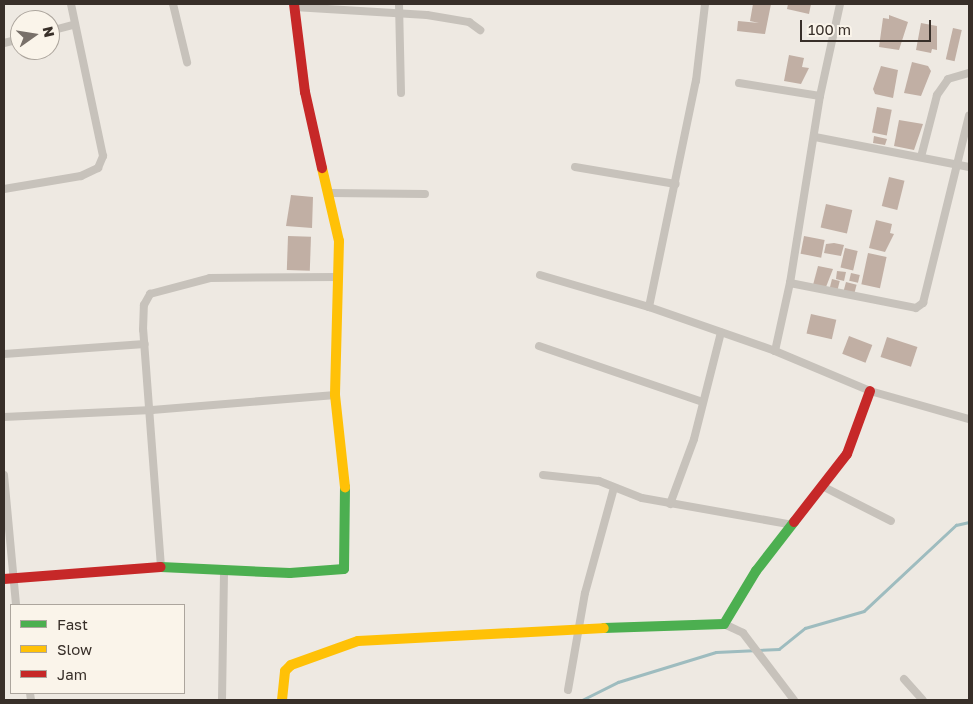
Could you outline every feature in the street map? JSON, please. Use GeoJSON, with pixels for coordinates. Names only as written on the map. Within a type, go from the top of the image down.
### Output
{"type":"FeatureCollection","features":[{"type":"Feature","properties":{"kind":"street"},"geometry":{"type":"LineString","coordinates":[[4,189],[81,176],[98,168],[103,156],[97,113],[73,25],[71,4]]}},
{"type":"Feature","properties":{"kind":"street"},"geometry":{"type":"LineString","coordinates":[[173,4],[187,62]]}},
{"type":"Feature","properties":{"kind":"street"},"geometry":{"type":"LineString","coordinates":[[399,4],[401,93]]}},
{"type":"Feature","properties":{"kind":"street"},"geometry":{"type":"LineString","coordinates":[[649,307],[696,81],[705,4]]}},
{"type":"Feature","properties":{"kind":"street"},"geometry":{"type":"LineString","coordinates":[[775,352],[790,283],[815,137],[820,96],[840,4]]}},
{"type":"Feature","properties":{"kind":"street"},"geometry":{"type":"LineString","coordinates":[[8,579],[161,567],[224,572],[317,573],[344,569],[345,487],[335,395],[339,241],[330,193],[305,92],[294,5],[398,13],[468,22],[480,30]]}},
{"type":"Feature","properties":{"kind":"street"},"geometry":{"type":"LineString","coordinates":[[60,28],[73,25]]}},
{"type":"Feature","properties":{"kind":"street"},"geometry":{"type":"LineString","coordinates":[[921,156],[937,95],[948,79],[969,73]]}},
{"type":"Feature","properties":{"kind":"street"},"geometry":{"type":"LineString","coordinates":[[739,83],[820,96]]}},
{"type":"Feature","properties":{"kind":"street"},"geometry":{"type":"LineString","coordinates":[[790,283],[920,306],[925,298],[969,116]]}},
{"type":"Feature","properties":{"kind":"street"},"geometry":{"type":"LineString","coordinates":[[815,137],[921,156],[969,167]]}},
{"type":"Feature","properties":{"kind":"street"},"geometry":{"type":"LineString","coordinates":[[575,167],[676,184]]}},
{"type":"Feature","properties":{"kind":"street"},"geometry":{"type":"LineString","coordinates":[[330,193],[425,194]]}},
{"type":"Feature","properties":{"kind":"street"},"geometry":{"type":"LineString","coordinates":[[540,275],[649,307],[721,332],[870,391],[969,419]]}},
{"type":"Feature","properties":{"kind":"street"},"geometry":{"type":"LineString","coordinates":[[161,567],[151,450],[152,410],[145,344],[144,304],[150,294],[162,288],[210,278],[337,278]]}},
{"type":"Feature","properties":{"kind":"street"},"geometry":{"type":"LineString","coordinates":[[670,504],[703,402],[721,332]]}},
{"type":"Feature","properties":{"kind":"street"},"geometry":{"type":"LineString","coordinates":[[4,354],[145,344]]}},
{"type":"Feature","properties":{"kind":"street"},"geometry":{"type":"LineString","coordinates":[[539,346],[703,402]]}},
{"type":"Feature","properties":{"kind":"street"},"geometry":{"type":"LineString","coordinates":[[724,624],[756,571],[824,487],[855,438],[870,391]]}},
{"type":"Feature","properties":{"kind":"street"},"geometry":{"type":"LineString","coordinates":[[4,417],[152,410],[335,395]]}},
{"type":"Feature","properties":{"kind":"street"},"geometry":{"type":"LineString","coordinates":[[4,475],[8,579],[16,604]]}},
{"type":"Feature","properties":{"kind":"street"},"geometry":{"type":"LineString","coordinates":[[543,475],[599,481],[614,488],[670,504],[793,525]]}},
{"type":"Feature","properties":{"kind":"street"},"geometry":{"type":"LineString","coordinates":[[824,487],[891,521]]}},
{"type":"Feature","properties":{"kind":"street"},"geometry":{"type":"LineString","coordinates":[[568,690],[578,630],[614,488]]}},
{"type":"Feature","properties":{"kind":"street"},"geometry":{"type":"LineString","coordinates":[[222,700],[224,572]]}},
{"type":"Feature","properties":{"kind":"street"},"geometry":{"type":"LineString","coordinates":[[282,700],[285,671],[291,665],[345,644],[578,630],[724,624],[743,633],[794,700]]}},
{"type":"Feature","properties":{"kind":"street"},"geometry":{"type":"LineString","coordinates":[[904,679],[922,700]]}},
{"type":"Feature","properties":{"kind":"building"},"geometry":{"type":"Polygon","coordinates":[[[753,4],[771,4],[765,34],[737,31],[738,21],[759,23],[750,21],[753,4]]]}},
{"type":"Feature","properties":{"kind":"building"},"geometry":{"type":"Polygon","coordinates":[[[788,4],[811,4],[809,14],[787,9],[788,4]]]}},
{"type":"Feature","properties":{"kind":"building"},"geometry":{"type":"Polygon","coordinates":[[[889,15],[908,22],[899,50],[879,47],[883,18],[889,19],[889,15]]]}},
{"type":"Feature","properties":{"kind":"building"},"geometry":{"type":"Polygon","coordinates":[[[921,23],[937,26],[937,50],[932,49],[931,53],[916,50],[921,23]]]}},
{"type":"Feature","properties":{"kind":"building"},"geometry":{"type":"Polygon","coordinates":[[[953,28],[962,30],[955,61],[946,59],[953,28]]]}},
{"type":"Feature","properties":{"kind":"building"},"geometry":{"type":"Polygon","coordinates":[[[789,55],[804,58],[802,67],[809,68],[801,84],[784,81],[789,55]]]}},
{"type":"Feature","properties":{"kind":"building"},"geometry":{"type":"Polygon","coordinates":[[[912,62],[928,66],[931,71],[921,96],[904,93],[912,62]]]}},
{"type":"Feature","properties":{"kind":"building"},"geometry":{"type":"Polygon","coordinates":[[[881,66],[898,70],[893,98],[875,94],[873,89],[881,66]]]}},
{"type":"Feature","properties":{"kind":"building"},"geometry":{"type":"Polygon","coordinates":[[[877,107],[892,110],[887,135],[872,133],[877,107]]]}},
{"type":"Feature","properties":{"kind":"building"},"geometry":{"type":"Polygon","coordinates":[[[899,120],[923,124],[914,150],[894,146],[899,120]]]}},
{"type":"Feature","properties":{"kind":"building"},"geometry":{"type":"Polygon","coordinates":[[[874,136],[887,139],[885,145],[873,143],[874,136]]]}},
{"type":"Feature","properties":{"kind":"building"},"geometry":{"type":"Polygon","coordinates":[[[889,177],[905,181],[897,210],[882,206],[889,177]]]}},
{"type":"Feature","properties":{"kind":"building"},"geometry":{"type":"Polygon","coordinates":[[[291,195],[313,197],[312,228],[286,226],[291,195]]]}},
{"type":"Feature","properties":{"kind":"building"},"geometry":{"type":"Polygon","coordinates":[[[826,204],[852,210],[847,233],[821,227],[826,204]]]}},
{"type":"Feature","properties":{"kind":"building"},"geometry":{"type":"Polygon","coordinates":[[[876,220],[892,224],[890,233],[894,234],[885,252],[869,248],[876,220]]]}},
{"type":"Feature","properties":{"kind":"building"},"geometry":{"type":"Polygon","coordinates":[[[288,236],[311,237],[310,271],[287,270],[288,236]]]}},
{"type":"Feature","properties":{"kind":"building"},"geometry":{"type":"Polygon","coordinates":[[[804,236],[825,240],[821,258],[801,254],[804,236]]]}},
{"type":"Feature","properties":{"kind":"building"},"geometry":{"type":"Polygon","coordinates":[[[826,244],[844,245],[841,256],[824,253],[826,244]]]}},
{"type":"Feature","properties":{"kind":"building"},"geometry":{"type":"Polygon","coordinates":[[[845,248],[858,251],[853,270],[841,267],[845,248]]]}},
{"type":"Feature","properties":{"kind":"building"},"geometry":{"type":"Polygon","coordinates":[[[868,253],[887,257],[880,288],[861,284],[868,253]]]}},
{"type":"Feature","properties":{"kind":"building"},"geometry":{"type":"Polygon","coordinates":[[[818,266],[833,269],[826,287],[813,285],[818,266]]]}},
{"type":"Feature","properties":{"kind":"building"},"geometry":{"type":"Polygon","coordinates":[[[837,271],[846,272],[844,281],[836,279],[837,271]]]}},
{"type":"Feature","properties":{"kind":"building"},"geometry":{"type":"Polygon","coordinates":[[[851,273],[860,275],[858,283],[849,281],[851,273]]]}},
{"type":"Feature","properties":{"kind":"building"},"geometry":{"type":"Polygon","coordinates":[[[832,279],[840,281],[837,293],[829,291],[832,279]]]}},
{"type":"Feature","properties":{"kind":"building"},"geometry":{"type":"Polygon","coordinates":[[[846,282],[857,285],[854,295],[843,293],[846,282]]]}},
{"type":"Feature","properties":{"kind":"building"},"geometry":{"type":"Polygon","coordinates":[[[811,314],[836,320],[832,339],[807,333],[811,314]]]}},
{"type":"Feature","properties":{"kind":"building"},"geometry":{"type":"Polygon","coordinates":[[[849,336],[872,345],[866,363],[842,354],[849,336]]]}},
{"type":"Feature","properties":{"kind":"building"},"geometry":{"type":"Polygon","coordinates":[[[887,337],[917,347],[911,367],[881,357],[887,337]]]}},
{"type":"Feature","properties":{"kind":"waterway"},"geometry":{"type":"LineString","coordinates":[[582,700],[618,682],[716,652],[779,649],[805,628],[864,611],[956,525],[969,522]]}},
{"type":"Feature","properties":{"kind":"traffic: fast"},"geometry":{"type":"LineString","coordinates":[[161,567],[290,573],[344,569],[345,487]]}},
{"type":"Feature","properties":{"kind":"traffic: fast"},"geometry":{"type":"LineString","coordinates":[[604,628],[724,624],[756,571],[794,522]]}},
{"type":"Feature","properties":{"kind":"traffic: slow"},"geometry":{"type":"LineString","coordinates":[[322,168],[339,241],[335,395],[345,487]]}},
{"type":"Feature","properties":{"kind":"traffic: slow"},"geometry":{"type":"LineString","coordinates":[[282,700],[285,671],[291,665],[358,641],[604,628]]}},
{"type":"Feature","properties":{"kind":"traffic: jam"},"geometry":{"type":"LineString","coordinates":[[294,4],[305,92],[322,168]]}},
{"type":"Feature","properties":{"kind":"traffic: jam"},"geometry":{"type":"LineString","coordinates":[[794,522],[847,454],[870,391]]}},
{"type":"Feature","properties":{"kind":"traffic: jam"},"geometry":{"type":"LineString","coordinates":[[4,579],[161,567]]}}]}
